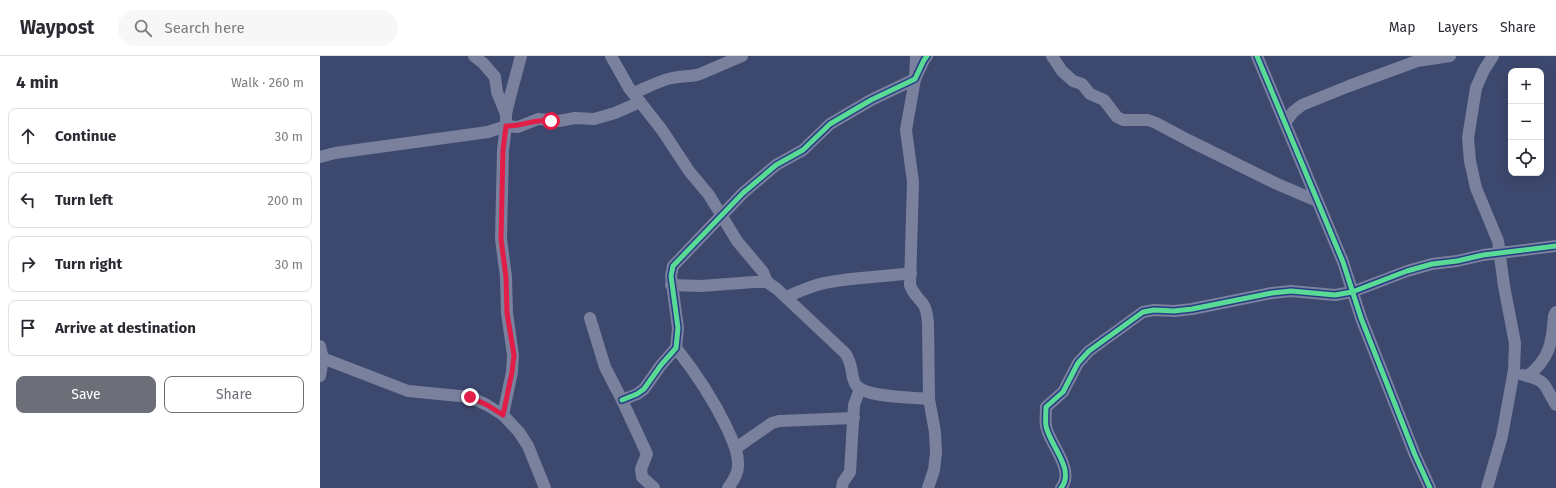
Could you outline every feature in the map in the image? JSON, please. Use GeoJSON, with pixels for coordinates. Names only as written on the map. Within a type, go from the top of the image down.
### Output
{"type":"FeatureCollection","features":[{"type":"Feature","properties":{"kind":"street"},"geometry":{"type":"LineString","coordinates":[[474,56],[483,63],[495,77],[497,92],[506,114]]}},
{"type":"Feature","properties":{"kind":"street"},"geometry":{"type":"LineString","coordinates":[[503,415],[514,355],[507,313],[506,277],[501,239],[503,150],[506,114],[521,56]]}},
{"type":"Feature","properties":{"kind":"street"},"geometry":{"type":"LineString","coordinates":[[611,56],[637,97],[689,171],[709,195],[737,241],[763,272],[767,282],[786,296],[799,311],[845,353],[850,360],[855,384],[860,389],[874,394],[929,399]]}},
{"type":"Feature","properties":{"kind":"street"},"geometry":{"type":"LineString","coordinates":[[320,157],[335,153],[488,132],[506,126],[518,127],[538,119],[559,121],[575,118],[594,119],[615,113],[658,82],[700,74],[742,56]]}},
{"type":"Feature","properties":{"kind":"street"},"geometry":{"type":"LineString","coordinates":[[916,56],[915,79],[906,130],[913,182],[910,285],[913,293],[923,303],[926,311],[929,399],[935,432],[936,452],[934,470],[928,488]]}},
{"type":"Feature","properties":{"kind":"street"},"geometry":{"type":"LineString","coordinates":[[622,400],[637,394],[644,389],[661,365],[676,348],[678,328],[671,285],[671,276],[674,266],[761,176],[776,165],[803,150],[818,138],[830,124],[871,100],[915,79],[927,56]]}},
{"type":"Feature","properties":{"kind":"street"},"geometry":{"type":"LineString","coordinates":[[1052,56],[1062,71],[1073,80],[1082,84],[1090,94],[1104,100],[1117,117],[1123,120],[1148,120],[1156,122],[1188,140],[1268,180],[1317,201]]}},
{"type":"Feature","properties":{"kind":"street"},"geometry":{"type":"LineString","coordinates":[[1257,56],[1343,262],[1374,354],[1430,488]]}},
{"type":"Feature","properties":{"kind":"street"},"geometry":{"type":"LineString","coordinates":[[1285,123],[1293,112],[1302,105],[1343,88],[1383,72],[1417,61],[1450,56]]}},
{"type":"Feature","properties":{"kind":"street"},"geometry":{"type":"LineString","coordinates":[[1487,488],[1502,436],[1513,373],[1515,343],[1504,286],[1498,241],[1476,188],[1470,161],[1468,138],[1476,88],[1484,70],[1493,56]]}},
{"type":"Feature","properties":{"kind":"street"},"geometry":{"type":"LineString","coordinates":[[1061,488],[1064,484],[1066,471],[1046,427],[1046,407],[1063,392],[1078,363],[1089,351],[1143,312],[1154,310],[1174,311],[1192,309],[1272,293],[1291,291],[1335,295],[1352,292],[1407,271],[1432,264],[1457,261],[1483,255],[1556,246]]}},
{"type":"Feature","properties":{"kind":"street"},"geometry":{"type":"LineString","coordinates":[[786,296],[810,287],[830,282],[911,273]]}},
{"type":"Feature","properties":{"kind":"street"},"geometry":{"type":"LineString","coordinates":[[671,285],[701,286],[767,282]]}},
{"type":"Feature","properties":{"kind":"street"},"geometry":{"type":"LineString","coordinates":[[1528,376],[1538,368],[1545,359],[1550,345],[1554,316],[1556,312]]}},
{"type":"Feature","properties":{"kind":"street"},"geometry":{"type":"LineString","coordinates":[[590,318],[605,367],[647,454],[641,469],[642,477],[654,488]]}},
{"type":"Feature","properties":{"kind":"street"},"geometry":{"type":"LineString","coordinates":[[320,346],[320,376]]}},
{"type":"Feature","properties":{"kind":"street"},"geometry":{"type":"LineString","coordinates":[[676,348],[694,371],[719,411],[736,448],[738,464],[736,475],[728,488]]}},
{"type":"Feature","properties":{"kind":"street"},"geometry":{"type":"LineString","coordinates":[[321,358],[408,391],[470,397],[487,405],[503,415],[519,432],[528,446],[545,488]]}},
{"type":"Feature","properties":{"kind":"street"},"geometry":{"type":"LineString","coordinates":[[1513,373],[1543,381],[1556,405]]}},
{"type":"Feature","properties":{"kind":"street"},"geometry":{"type":"LineString","coordinates":[[842,488],[843,482],[850,472],[854,405],[860,389]]}},
{"type":"Feature","properties":{"kind":"street"},"geometry":{"type":"LineString","coordinates":[[736,448],[772,423],[779,420],[854,418]]}},
{"type":"Feature","properties":{"kind":"cycle path"},"geometry":{"type":"LineString","coordinates":[[622,400],[637,394],[644,389],[661,365],[676,348],[678,328],[671,276],[673,266],[743,193],[776,165],[803,150],[830,124],[871,100],[915,79],[927,56]]}},
{"type":"Feature","properties":{"kind":"cycle path"},"geometry":{"type":"LineString","coordinates":[[1257,56],[1343,262],[1361,318],[1415,455],[1430,488]]}},
{"type":"Feature","properties":{"kind":"cycle path"},"geometry":{"type":"LineString","coordinates":[[1061,488],[1065,481],[1064,465],[1048,433],[1046,426],[1046,407],[1063,392],[1078,363],[1089,351],[1143,312],[1154,310],[1174,311],[1192,309],[1272,293],[1291,291],[1335,295],[1352,292],[1407,271],[1432,264],[1457,261],[1483,255],[1556,246]]}},
{"type":"Feature","properties":{"kind":"route"},"geometry":{"type":"LineString","coordinates":[[470,397],[503,415],[512,372],[514,355],[507,313],[506,277],[501,239],[503,150],[506,126],[518,127],[538,119],[551,121]]}}]}
